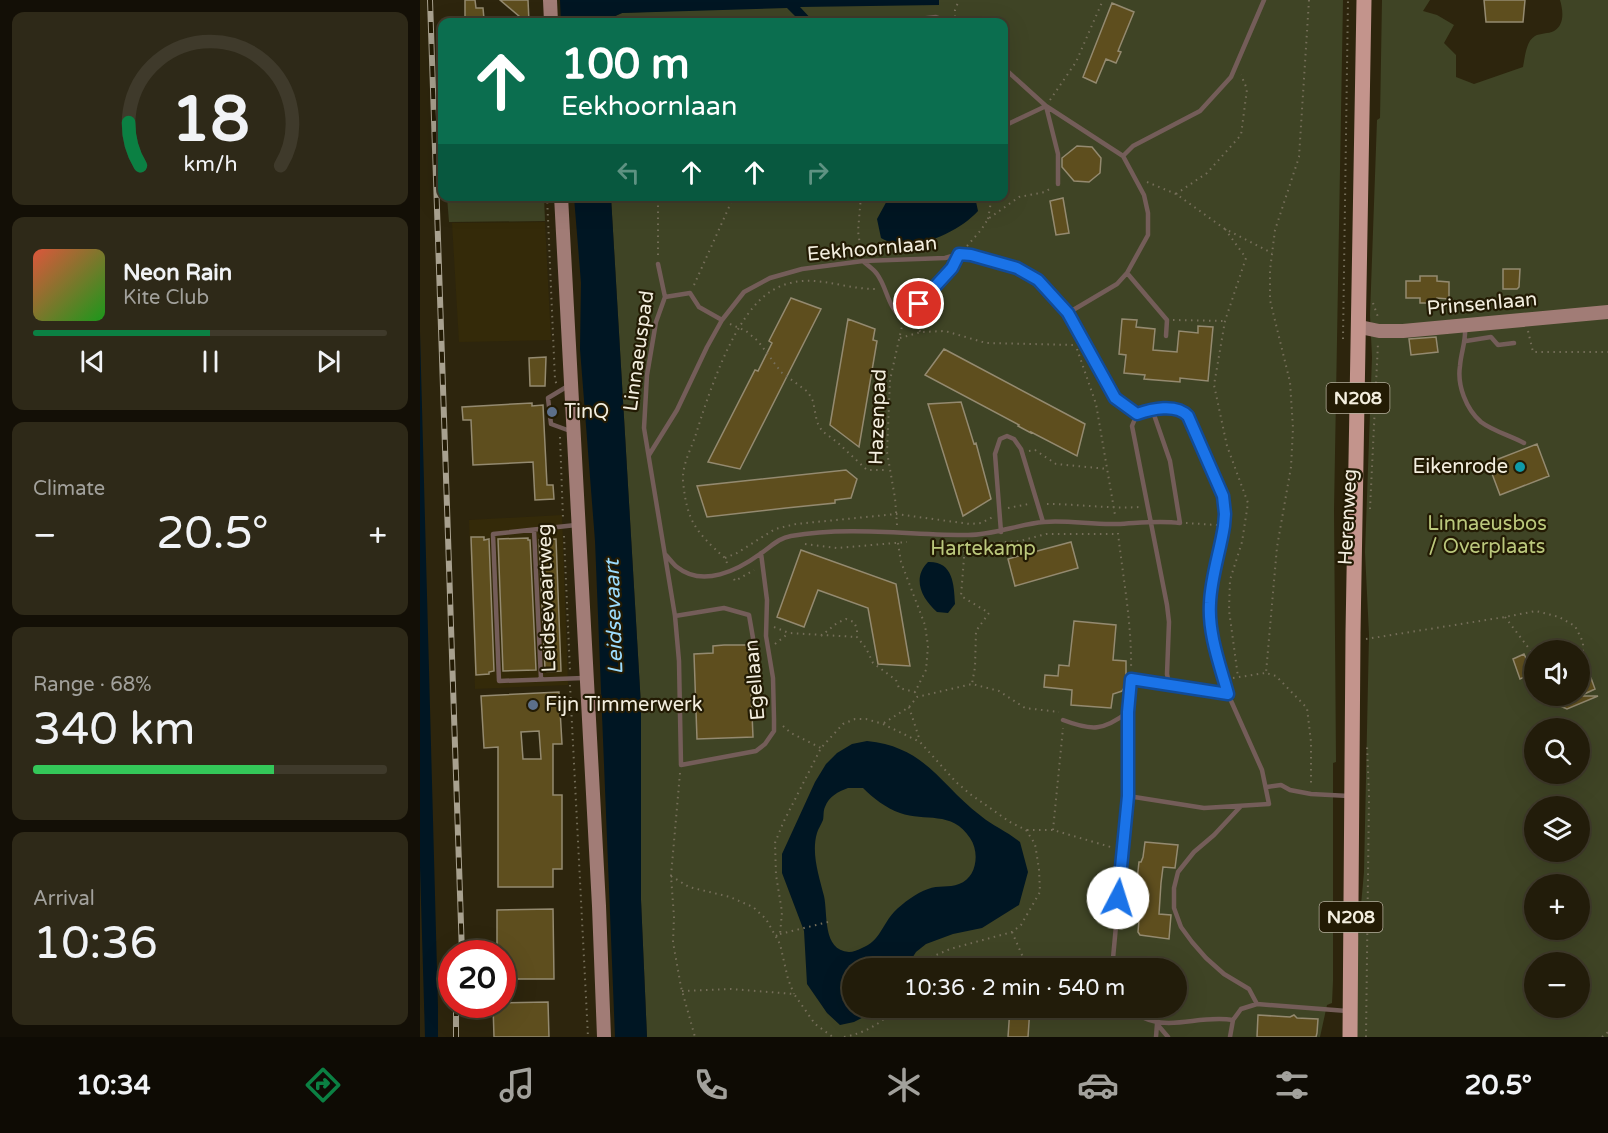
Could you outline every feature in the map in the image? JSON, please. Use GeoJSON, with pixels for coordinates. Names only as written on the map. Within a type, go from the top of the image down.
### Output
{"type":"FeatureCollection","features":[{"type":"Feature","properties":{"kind":"main road","name":"Herenweg"},"geometry":{"type":"LineString","coordinates":[[1350,1037],[1351,796],[1364,0]]}},
{"type":"Feature","properties":{"kind":"street"},"geometry":{"type":"LineString","coordinates":[[550,0],[551,18]]}},
{"type":"Feature","properties":{"kind":"street","name":"Leidsevaartweg"},"geometry":{"type":"LineString","coordinates":[[561,201],[565,388],[578,525],[604,1037]]}},
{"type":"Feature","properties":{"kind":"street","name":"Prinsenlaan"},"geometry":{"type":"LineString","coordinates":[[1360,327],[1379,331],[1464,326],[1608,312]]}},
{"type":"Feature","properties":{"kind":"lane"},"geometry":{"type":"LineString","coordinates":[[1123,156],[1132,146],[1200,111],[1231,77],[1264,0]]}},
{"type":"Feature","properties":{"kind":"lane"},"geometry":{"type":"LineString","coordinates":[[1008,72],[1046,106],[1123,156],[1144,195],[1149,235],[1127,273],[1117,284],[1068,313]]}},
{"type":"Feature","properties":{"kind":"lane"},"geometry":{"type":"LineString","coordinates":[[1008,124],[1046,106]]}},
{"type":"Feature","properties":{"kind":"lane"},"geometry":{"type":"LineString","coordinates":[[1046,106],[1058,154],[1058,184]]}},
{"type":"Feature","properties":{"kind":"lane"},"geometry":{"type":"LineString","coordinates":[[863,261],[877,273],[896,314],[904,319],[952,268],[959,254]]}},
{"type":"Feature","properties":{"kind":"lane","name":"Eekhoornlaan"},"geometry":{"type":"LineString","coordinates":[[649,455],[677,410],[722,320],[744,292],[770,278],[802,269],[863,261],[945,258],[959,254],[971,255],[1017,268],[1038,280],[1068,313],[1115,398],[1137,414]]}},
{"type":"Feature","properties":{"kind":"lane","name":"Linnaeuspad"},"geometry":{"type":"LineString","coordinates":[[658,264],[665,297],[656,322],[647,375],[644,428],[675,616]]}},
{"type":"Feature","properties":{"kind":"lane"},"geometry":{"type":"LineString","coordinates":[[1127,273],[1167,320],[1166,336]]}},
{"type":"Feature","properties":{"kind":"lane"},"geometry":{"type":"LineString","coordinates":[[665,297],[690,293],[699,307],[722,320]]}},
{"type":"Feature","properties":{"kind":"lane"},"geometry":{"type":"LineString","coordinates":[[1464,326],[1466,341],[1459,379],[1469,407],[1481,422],[1524,443]]}},
{"type":"Feature","properties":{"kind":"lane"},"geometry":{"type":"LineString","coordinates":[[1466,341],[1491,337],[1498,345],[1514,343]]}},
{"type":"Feature","properties":{"kind":"lane"},"geometry":{"type":"LineString","coordinates":[[565,388],[548,398],[551,424],[568,431]]}},
{"type":"Feature","properties":{"kind":"lane"},"geometry":{"type":"LineString","coordinates":[[664,553],[677,567],[690,575],[710,577],[731,572],[761,554],[774,542],[787,536],[821,531],[897,531],[970,535],[1000,532],[1043,522],[1180,523],[1170,460],[1152,409]]}},
{"type":"Feature","properties":{"kind":"lane"},"geometry":{"type":"LineString","coordinates":[[1128,796],[1204,808],[1269,804],[1262,770],[1228,694],[1210,623],[1209,604],[1224,526],[1223,496],[1188,416],[1183,410],[1152,409],[1137,414],[1132,426],[1169,622],[1167,680],[1169,685]]}},
{"type":"Feature","properties":{"kind":"lane"},"geometry":{"type":"LineString","coordinates":[[1000,532],[995,453],[1000,439],[1007,436],[1014,439],[1021,452],[1043,522]]}},
{"type":"Feature","properties":{"kind":"lane"},"geometry":{"type":"LineString","coordinates":[[578,525],[493,534],[499,681],[587,678]]}},
{"type":"Feature","properties":{"kind":"lane"},"geometry":{"type":"LineString","coordinates":[[534,530],[541,680]]}},
{"type":"Feature","properties":{"kind":"lane","name":"Egellaan"},"geometry":{"type":"LineString","coordinates":[[681,765],[756,751],[765,744],[774,731],[773,678],[765,623],[767,600],[761,554]]}},
{"type":"Feature","properties":{"kind":"lane"},"geometry":{"type":"LineString","coordinates":[[681,765],[679,661],[675,616],[724,608],[749,615],[757,661]]}},
{"type":"Feature","properties":{"kind":"lane"},"geometry":{"type":"LineString","coordinates":[[1113,958],[1128,796],[1128,712],[1131,679],[1228,694]]}},
{"type":"Feature","properties":{"kind":"lane"},"geometry":{"type":"LineString","coordinates":[[1063,720],[1086,728],[1104,728],[1128,712]]}},
{"type":"Feature","properties":{"kind":"lane"},"geometry":{"type":"LineString","coordinates":[[1267,787],[1281,786],[1311,794],[1351,796]]}},
{"type":"Feature","properties":{"kind":"lane"},"geometry":{"type":"LineString","coordinates":[[1241,806],[1214,835],[1194,852],[1178,872],[1174,888],[1174,908],[1181,927],[1192,942],[1224,974],[1250,989],[1257,1004]]}},
{"type":"Feature","properties":{"kind":"lane"},"geometry":{"type":"LineString","coordinates":[[1230,1037],[1233,1020],[1240,1009],[1257,1004],[1350,1011]]}},
{"type":"Feature","properties":{"kind":"lane"},"geometry":{"type":"LineString","coordinates":[[1146,1018],[1157,1024],[1168,1037]]}},
{"type":"Feature","properties":{"kind":"lane"},"geometry":{"type":"LineString","coordinates":[[1157,1024],[1186,1023],[1218,1018],[1233,1020]]}},
{"type":"Feature","properties":{"kind":"lane"},"geometry":{"type":"LineString","coordinates":[[1156,1037],[1157,1024]]}},
{"type":"Feature","properties":{"kind":"path"},"geometry":{"type":"LineString","coordinates":[[954,18],[959,0]]}},
{"type":"Feature","properties":{"kind":"path"},"geometry":{"type":"LineString","coordinates":[[1046,106],[1076,62],[1103,0]]}},
{"type":"Feature","properties":{"kind":"path"},"geometry":{"type":"LineString","coordinates":[[1266,673],[1277,547],[1291,467],[1293,428],[1290,382],[1270,300],[1272,253],[1275,230],[1299,157],[1310,0]]}},
{"type":"Feature","properties":{"kind":"path"},"geometry":{"type":"LineString","coordinates":[[1176,194],[1207,173],[1241,135],[1247,89],[1236,63]]}},
{"type":"Feature","properties":{"kind":"path"},"geometry":{"type":"LineString","coordinates":[[1133,176],[1176,194],[1225,229],[1272,253]]}},
{"type":"Feature","properties":{"kind":"path"},"geometry":{"type":"LineString","coordinates":[[987,219],[1019,197],[1045,192],[1058,184]]}},
{"type":"Feature","properties":{"kind":"path"},"geometry":{"type":"LineString","coordinates":[[547,201],[555,380],[565,388]]}},
{"type":"Feature","properties":{"kind":"path","name":"Linnaeuspad"},"geometry":{"type":"LineString","coordinates":[[658,201],[658,264]]}},
{"type":"Feature","properties":{"kind":"path"},"geometry":{"type":"LineString","coordinates":[[690,293],[732,201]]}},
{"type":"Feature","properties":{"kind":"path"},"geometry":{"type":"LineString","coordinates":[[861,201],[858,231],[863,261]]}},
{"type":"Feature","properties":{"kind":"path"},"geometry":{"type":"LineString","coordinates":[[959,254],[981,230],[987,219],[991,201]]}},
{"type":"Feature","properties":{"kind":"path"},"geometry":{"type":"LineString","coordinates":[[1225,229],[1246,258],[1224,321],[1215,385],[1227,446],[1248,503],[1242,542],[1230,580],[1229,610],[1238,677]]}},
{"type":"Feature","properties":{"kind":"path","name":"Eekhoornlaan"},"geometry":{"type":"LineString","coordinates":[[731,572],[725,558],[699,535],[688,514],[683,480],[684,466],[704,407],[739,328],[756,304],[772,290],[794,282],[822,280],[857,289],[884,289]]}},
{"type":"Feature","properties":{"kind":"path","name":"Herenweg"},"geometry":{"type":"LineString","coordinates":[[1370,509],[1379,331],[1371,293]]}},
{"type":"Feature","properties":{"kind":"path"},"geometry":{"type":"LineString","coordinates":[[904,319],[921,332]]}},
{"type":"Feature","properties":{"kind":"path","name":"Hazenpad"},"geometry":{"type":"LineString","coordinates":[[904,319],[890,380],[887,452],[901,562],[925,625],[928,646],[926,670],[915,692]]}},
{"type":"Feature","properties":{"kind":"path"},"geometry":{"type":"LineString","coordinates":[[722,320],[758,341],[781,372],[808,392],[822,431],[867,470],[890,470]]}},
{"type":"Feature","properties":{"kind":"path"},"geometry":{"type":"LineString","coordinates":[[1167,320],[1224,321]]}},
{"type":"Feature","properties":{"kind":"path"},"geometry":{"type":"LineString","coordinates":[[1526,320],[1533,352],[1608,352]]}},
{"type":"Feature","properties":{"kind":"path"},"geometry":{"type":"LineString","coordinates":[[1074,324],[1073,336],[1096,404],[1108,469],[1131,651],[1131,679]]}},
{"type":"Feature","properties":{"kind":"path"},"geometry":{"type":"LineString","coordinates":[[900,338],[921,332],[945,331],[986,343],[1076,345]]}},
{"type":"Feature","properties":{"kind":"path","name":"Leidsevaartweg"},"geometry":{"type":"LineString","coordinates":[[568,431],[559,439],[588,1037]]}},
{"type":"Feature","properties":{"kind":"path"},"geometry":{"type":"LineString","coordinates":[[1021,452],[1035,450],[1056,464],[1108,469]]}},
{"type":"Feature","properties":{"kind":"path"},"geometry":{"type":"LineString","coordinates":[[725,558],[775,529],[796,524],[896,514],[970,524],[981,523],[1007,509],[1038,503],[1114,508],[1148,507]]}},
{"type":"Feature","properties":{"kind":"path"},"geometry":{"type":"LineString","coordinates":[[1180,523],[1224,526]]}},
{"type":"Feature","properties":{"kind":"path"},"geometry":{"type":"LineString","coordinates":[[945,543],[965,545],[1020,541],[1046,534],[1118,534]]}},
{"type":"Feature","properties":{"kind":"path"},"geometry":{"type":"LineString","coordinates":[[800,543],[837,548],[909,542]]}},
{"type":"Feature","properties":{"kind":"path"},"geometry":{"type":"LineString","coordinates":[[965,545],[961,596],[989,613],[976,631],[972,684]]}},
{"type":"Feature","properties":{"kind":"path"},"geometry":{"type":"LineString","coordinates":[[731,572],[735,581],[762,565]]}},
{"type":"Feature","properties":{"kind":"path"},"geometry":{"type":"LineString","coordinates":[[1363,639],[1536,611],[1559,617],[1575,626],[1582,640]]}},
{"type":"Feature","properties":{"kind":"path"},"geometry":{"type":"LineString","coordinates":[[1505,617],[1524,643]]}},
{"type":"Feature","properties":{"kind":"path"},"geometry":{"type":"LineString","coordinates":[[821,636],[846,619],[854,622],[857,629],[856,637]]}},
{"type":"Feature","properties":{"kind":"path"},"geometry":{"type":"LineString","coordinates":[[765,623],[789,633],[856,637],[867,648],[873,663],[896,680],[900,688],[915,692],[917,697]]}},
{"type":"Feature","properties":{"kind":"path"},"geometry":{"type":"LineString","coordinates":[[768,650],[789,633]]}},
{"type":"Feature","properties":{"kind":"path"},"geometry":{"type":"LineString","coordinates":[[1224,681],[1266,673],[1276,676],[1307,708],[1311,742],[1311,794]]}},
{"type":"Feature","properties":{"kind":"path"},"geometry":{"type":"LineString","coordinates":[[883,724],[909,707],[917,697],[972,684],[999,691],[1025,708],[1064,712]]}},
{"type":"Feature","properties":{"kind":"path"},"geometry":{"type":"LineString","coordinates":[[909,707],[920,742],[935,760],[970,794],[1010,822],[1026,830],[1053,830],[1123,851]]}},
{"type":"Feature","properties":{"kind":"path"},"geometry":{"type":"LineString","coordinates":[[774,719],[791,733],[822,748]]}},
{"type":"Feature","properties":{"kind":"path"},"geometry":{"type":"LineString","coordinates":[[780,934],[782,912],[776,875],[775,843],[804,779],[822,748],[843,724],[855,719],[866,719],[883,724],[920,742]]}},
{"type":"Feature","properties":{"kind":"path"},"geometry":{"type":"LineString","coordinates":[[1053,830],[1063,720]]}},
{"type":"Feature","properties":{"kind":"path"},"geometry":{"type":"LineString","coordinates":[[1366,1037],[1369,796],[1367,740]]}},
{"type":"Feature","properties":{"kind":"path"},"geometry":{"type":"LineString","coordinates":[[681,765],[671,876],[673,942],[682,991],[695,1037]]}},
{"type":"Feature","properties":{"kind":"path"},"geometry":{"type":"LineString","coordinates":[[929,958],[950,949],[1012,932],[1021,925],[1040,892],[1035,844],[1026,830]]}},
{"type":"Feature","properties":{"kind":"path"},"geometry":{"type":"LineString","coordinates":[[671,876],[689,887],[730,897],[753,907],[766,920],[780,944],[794,994],[815,1024],[833,1037]]}},
{"type":"Feature","properties":{"kind":"path"},"geometry":{"type":"LineString","coordinates":[[776,936],[828,922]]}},
{"type":"Feature","properties":{"kind":"path"},"geometry":{"type":"LineString","coordinates":[[1012,932],[1025,958]]}},
{"type":"Feature","properties":{"kind":"path"},"geometry":{"type":"LineString","coordinates":[[682,991],[731,989],[794,994]]}},
{"type":"Feature","properties":{"kind":"path"},"geometry":{"type":"LineString","coordinates":[[844,1037],[871,1029],[886,1018]]}},
{"type":"Feature","properties":{"kind":"path"},"geometry":{"type":"LineString","coordinates":[[1602,1037],[1608,1032]]}},
{"type":"Feature","properties":{"kind":"shaded area"},"geometry":{"type":"Polygon","coordinates":[[[545,222],[551,340],[459,342],[452,223],[545,222]]]}},
{"type":"Feature","properties":{"kind":"shaded area"},"geometry":{"type":"Polygon","coordinates":[[[562,515],[568,685],[475,689],[469,520],[562,515]]]}},
{"type":"Feature","properties":{"kind":"green space","name":"Hartekamp"},"geometry":{"type":"Polygon","coordinates":[[[934,0],[1343,0],[1334,510],[1336,762],[1333,763],[1333,981],[1332,1003],[1327,1005],[1320,1037],[647,1037],[641,900],[641,706],[611,201],[1008,201],[1008,18],[611,18],[622,13],[934,0]]]}},
{"type":"Feature","properties":{"kind":"green space","name":"Linnaeusbos / Overplaats"},"geometry":{"type":"Polygon","coordinates":[[[1382,0],[1430,0],[1423,11],[1437,15],[1454,25],[1444,43],[1456,55],[1456,77],[1474,84],[1523,67],[1526,50],[1532,38],[1554,31],[1560,25],[1562,13],[1560,0],[1608,0],[1608,1037],[1357,1037],[1356,960],[1364,872],[1369,635],[1365,552],[1377,120],[1380,118],[1382,0]]]}},
{"type":"Feature","properties":{"kind":"green space"},"geometry":{"type":"Polygon","coordinates":[[[447,201],[544,201],[545,221],[449,222],[447,201]]]}},
{"type":"Feature","properties":{"kind":"water"},"geometry":{"type":"Polygon","coordinates":[[[560,0],[939,0],[939,5],[800,7],[810,18],[797,18],[787,8],[622,13],[611,18],[561,18],[560,0]]]}},
{"type":"Feature","properties":{"kind":"water","name":"Leidsevaart"},"geometry":{"type":"Polygon","coordinates":[[[574,201],[611,201],[641,706],[641,900],[647,1037],[615,1037],[595,541],[580,349],[581,283],[574,201]]]}},
{"type":"Feature","properties":{"kind":"water"},"geometry":{"type":"Polygon","coordinates":[[[887,201],[976,201],[978,211],[945,234],[918,243],[892,243],[881,238],[877,219],[887,201]]]}},
{"type":"Feature","properties":{"kind":"water"},"geometry":{"type":"Polygon","coordinates":[[[420,332],[438,1037],[425,1037],[420,867],[420,332]]]}},
{"type":"Feature","properties":{"kind":"water"},"geometry":{"type":"Polygon","coordinates":[[[928,562],[943,565],[953,582],[955,604],[948,613],[937,612],[927,601],[920,588],[920,575],[928,562]]]}},
{"type":"Feature","properties":{"kind":"water"},"geometry":{"type":"Polygon","coordinates":[[[867,741],[904,751],[918,759],[966,804],[1020,842],[1028,872],[1019,905],[982,928],[953,934],[926,944],[912,958],[842,958],[842,1018],[862,1018],[840,1025],[827,1013],[807,984],[804,931],[782,873],[782,854],[815,782],[826,764],[837,753],[852,744],[867,741]],[[848,788],[831,797],[824,809],[823,820],[815,841],[816,864],[824,896],[830,938],[840,950],[849,952],[860,949],[873,941],[894,912],[914,896],[932,888],[955,885],[965,881],[973,870],[976,857],[970,838],[963,829],[955,824],[938,818],[909,816],[900,813],[863,788],[848,788]]]}},
{"type":"Feature","properties":{"kind":"building"},"geometry":{"type":"Polygon","coordinates":[[[465,0],[475,0],[476,8],[483,8],[484,18],[465,18],[465,0]]]}},
{"type":"Feature","properties":{"kind":"building"},"geometry":{"type":"Polygon","coordinates":[[[500,0],[528,0],[529,18],[521,18],[500,0]]]}},
{"type":"Feature","properties":{"kind":"building"},"geometry":{"type":"Polygon","coordinates":[[[1484,0],[1525,0],[1523,22],[1486,22],[1484,0]]]}},
{"type":"Feature","properties":{"kind":"building"},"geometry":{"type":"Polygon","coordinates":[[[1112,3],[1134,12],[1118,51],[1121,52],[1116,63],[1106,59],[1096,83],[1083,77],[1112,3]]]}},
{"type":"Feature","properties":{"kind":"building"},"geometry":{"type":"Polygon","coordinates":[[[1077,146],[1092,147],[1101,158],[1100,173],[1089,182],[1074,181],[1062,167],[1062,158],[1077,146]]]}},
{"type":"Feature","properties":{"kind":"building"},"geometry":{"type":"Polygon","coordinates":[[[1063,198],[1069,233],[1056,235],[1050,201],[1063,198]]]}},
{"type":"Feature","properties":{"kind":"building"},"geometry":{"type":"Polygon","coordinates":[[[1503,269],[1520,269],[1517,289],[1503,289],[1503,269]]]}},
{"type":"Feature","properties":{"kind":"building"},"geometry":{"type":"Polygon","coordinates":[[[1420,276],[1437,276],[1437,281],[1449,282],[1449,299],[1437,298],[1437,303],[1420,303],[1420,298],[1406,298],[1406,281],[1420,281],[1420,276]]]}},
{"type":"Feature","properties":{"kind":"building"},"geometry":{"type":"Polygon","coordinates":[[[791,298],[821,309],[740,469],[708,462],[755,370],[758,371],[772,343],[769,341],[791,298]]]}},
{"type":"Feature","properties":{"kind":"building"},"geometry":{"type":"Polygon","coordinates":[[[848,319],[875,329],[873,340],[877,341],[859,447],[830,425],[848,319]]]}},
{"type":"Feature","properties":{"kind":"building"},"geometry":{"type":"Polygon","coordinates":[[[1122,319],[1137,320],[1136,327],[1155,329],[1153,350],[1177,352],[1179,331],[1198,333],[1198,326],[1213,327],[1208,381],[1180,378],[1180,382],[1144,379],[1145,375],[1124,373],[1126,355],[1119,354],[1122,319]]]}},
{"type":"Feature","properties":{"kind":"building"},"geometry":{"type":"Polygon","coordinates":[[[1436,337],[1438,352],[1411,355],[1409,339],[1436,337]]]}},
{"type":"Feature","properties":{"kind":"building"},"geometry":{"type":"Polygon","coordinates":[[[944,349],[1085,424],[1077,456],[925,375],[944,349]]]}},
{"type":"Feature","properties":{"kind":"building"},"geometry":{"type":"Polygon","coordinates":[[[546,357],[545,386],[530,386],[529,358],[546,357]]]}},
{"type":"Feature","properties":{"kind":"building"},"geometry":{"type":"Polygon","coordinates":[[[961,402],[974,444],[976,443],[991,499],[963,516],[928,404],[961,402]]]}},
{"type":"Feature","properties":{"kind":"building"},"geometry":{"type":"Polygon","coordinates":[[[532,403],[532,406],[543,405],[547,485],[553,485],[554,499],[535,500],[533,462],[473,465],[471,420],[463,420],[462,407],[532,403]]]}},
{"type":"Feature","properties":{"kind":"building","name":"Eikenrode"},"geometry":{"type":"Polygon","coordinates":[[[1537,444],[1549,476],[1500,495],[1488,463],[1537,444]]]}},
{"type":"Feature","properties":{"kind":"building"},"geometry":{"type":"Polygon","coordinates":[[[846,470],[857,479],[851,498],[835,500],[835,503],[707,517],[697,486],[846,470]]]}},
{"type":"Feature","properties":{"kind":"building"},"geometry":{"type":"Polygon","coordinates":[[[471,537],[489,539],[494,671],[489,674],[476,675],[471,537]]]}},
{"type":"Feature","properties":{"kind":"building"},"geometry":{"type":"Polygon","coordinates":[[[528,538],[530,540],[536,670],[503,671],[498,539],[528,538]]]}},
{"type":"Feature","properties":{"kind":"building"},"geometry":{"type":"Polygon","coordinates":[[[556,539],[561,671],[547,672],[545,669],[539,540],[556,539]]]}},
{"type":"Feature","properties":{"kind":"building"},"geometry":{"type":"Polygon","coordinates":[[[1071,542],[1078,568],[1015,586],[1008,559],[1071,542]]]}},
{"type":"Feature","properties":{"kind":"building"},"geometry":{"type":"Polygon","coordinates":[[[801,550],[896,584],[910,666],[878,664],[868,608],[818,590],[804,627],[777,617],[801,550]]]}},
{"type":"Feature","properties":{"kind":"building"},"geometry":{"type":"Polygon","coordinates":[[[1074,621],[1116,625],[1113,660],[1126,661],[1126,685],[1122,691],[1113,694],[1111,708],[1071,705],[1072,690],[1044,687],[1045,675],[1058,676],[1059,665],[1069,666],[1074,621]]]}},
{"type":"Feature","properties":{"kind":"building"},"geometry":{"type":"Polygon","coordinates":[[[749,645],[753,737],[697,739],[694,654],[713,653],[713,646],[749,645]]]}},
{"type":"Feature","properties":{"kind":"building"},"geometry":{"type":"Polygon","coordinates":[[[1524,654],[1524,677],[1520,679],[1513,659],[1524,654]]]}},
{"type":"Feature","properties":{"kind":"building"},"geometry":{"type":"Polygon","coordinates":[[[1591,678],[1595,689],[1590,691],[1591,678]]]}},
{"type":"Feature","properties":{"kind":"building"},"geometry":{"type":"Polygon","coordinates":[[[559,692],[562,744],[553,744],[553,795],[562,795],[562,869],[553,869],[553,887],[498,887],[498,747],[484,748],[481,696],[559,692]],[[539,731],[521,732],[523,759],[541,759],[539,731]]]}},
{"type":"Feature","properties":{"kind":"building"},"geometry":{"type":"Polygon","coordinates":[[[1145,842],[1178,845],[1175,868],[1163,867],[1161,883],[1159,914],[1171,915],[1169,939],[1140,935],[1138,932],[1139,920],[1136,920],[1137,913],[1134,912],[1135,897],[1129,890],[1130,885],[1137,880],[1145,842]]]}},
{"type":"Feature","properties":{"kind":"building"},"geometry":{"type":"Polygon","coordinates":[[[553,909],[554,979],[516,979],[516,940],[497,940],[497,910],[553,909]]]}},
{"type":"Feature","properties":{"kind":"building"},"geometry":{"type":"Polygon","coordinates":[[[548,1002],[549,1037],[494,1037],[493,1018],[516,1018],[516,1003],[548,1002]]]}},
{"type":"Feature","properties":{"kind":"building"},"geometry":{"type":"Polygon","coordinates":[[[1258,1015],[1290,1017],[1294,1015],[1297,1018],[1318,1019],[1316,1037],[1257,1037],[1258,1015]]]}},
{"type":"Feature","properties":{"kind":"building"},"geometry":{"type":"Polygon","coordinates":[[[1009,1018],[1029,1018],[1028,1037],[1008,1037],[1009,1018]]]}},
{"type":"Feature","properties":{"kind":"railway"},"geometry":{"type":"LineString","coordinates":[[430,0],[462,940]]}},
{"type":"Feature","properties":{"kind":"railway"},"geometry":{"type":"LineString","coordinates":[[456,1018],[456,1037]]}},
{"type":"Feature","properties":{"kind":"place","name":"TinQ"},"geometry":{"type":"Point","coordinates":[552,412]}},
{"type":"Feature","properties":{"kind":"place","name":"Eikenrode"},"geometry":{"type":"Point","coordinates":[1520,467]}},
{"type":"Feature","properties":{"kind":"place","name":"Fijn Timmerwerk"},"geometry":{"type":"Point","coordinates":[533,705]}},
{"type":"Feature","properties":{"kind":"route"},"geometry":{"type":"LineString","coordinates":[[919,304],[952,268],[959,254],[971,255],[1017,268],[1038,280],[1068,313],[1115,398],[1137,414],[1152,409],[1183,410],[1188,416],[1223,496],[1224,526],[1209,604],[1215,649],[1228,694],[1131,679],[1128,712],[1130,740],[1128,796],[1118,898]]}}]}
